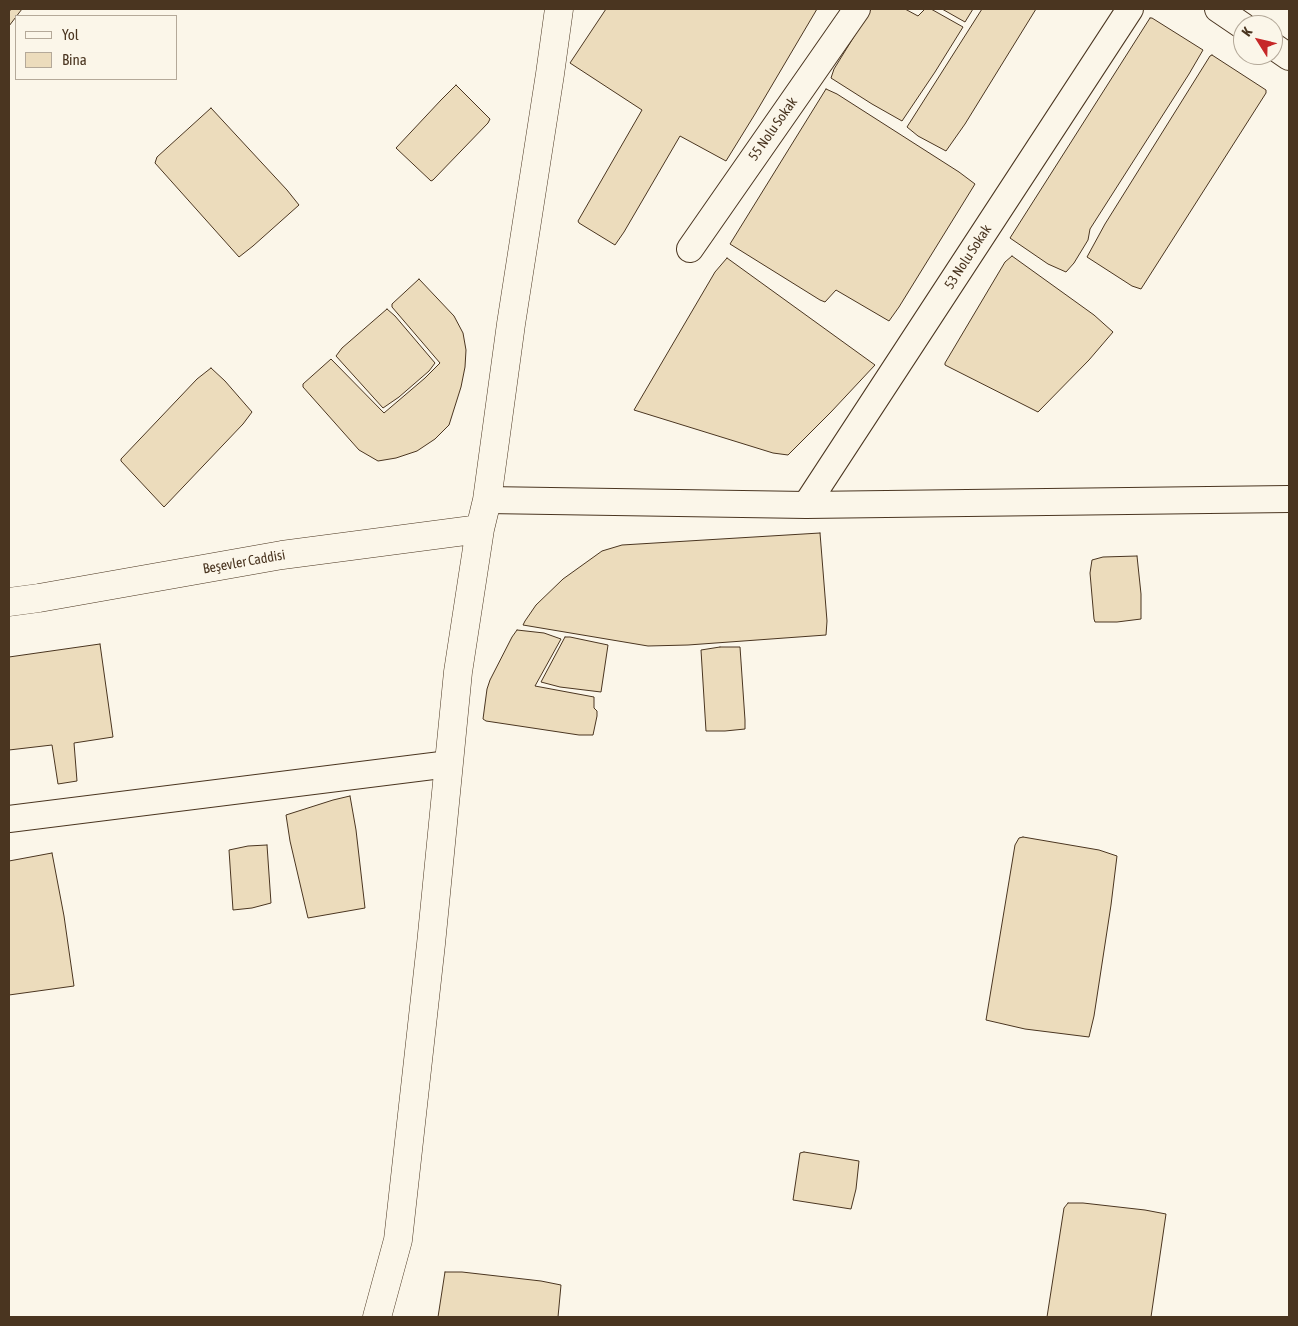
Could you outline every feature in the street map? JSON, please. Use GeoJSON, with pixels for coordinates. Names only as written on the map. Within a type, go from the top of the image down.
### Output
{"type":"FeatureCollection","features":[{"type":"Feature","properties":{"kind":"street"},"geometry":{"type":"LineString","coordinates":[[377,1317],[398,1240],[432,944],[458,672],[480,529],[487,500],[558,9]]}},
{"type":"Feature","properties":{"kind":"street","name":"55 Nolu Sokak"},"geometry":{"type":"LineString","coordinates":[[690,249],[857,9]]}},
{"type":"Feature","properties":{"kind":"street","name":"53 Nolu Sokak"},"geometry":{"type":"LineString","coordinates":[[806,505],[1130,9]]}},
{"type":"Feature","properties":{"kind":"street"},"geometry":{"type":"LineString","coordinates":[[1218,9],[1233,19]]}},
{"type":"Feature","properties":{"kind":"street"},"geometry":{"type":"LineString","coordinates":[[487,500],[806,505],[1289,499]]}},
{"type":"Feature","properties":{"kind":"street","name":"Beşevler Caddisi"},"geometry":{"type":"LineString","coordinates":[[9,602],[282,554],[480,529]]}},
{"type":"Feature","properties":{"kind":"street"},"geometry":{"type":"LineString","coordinates":[[9,819],[449,764]]}},
{"type":"Feature","properties":{"kind":"building"},"geometry":{"type":"Polygon","coordinates":[[[11,9],[22,9],[17,15],[15,15],[15,18],[9,26],[9,12],[11,9]]]}},
{"type":"Feature","properties":{"kind":"building"},"geometry":{"type":"Polygon","coordinates":[[[606,9],[817,9],[726,161],[680,136],[615,245],[578,221],[642,110],[570,63],[606,9]]]}},
{"type":"Feature","properties":{"kind":"building"},"geometry":{"type":"Polygon","coordinates":[[[871,9],[905,9],[918,16],[925,9],[931,9],[963,27],[902,121],[831,78],[834,69],[871,9]]]}},
{"type":"Feature","properties":{"kind":"building"},"geometry":{"type":"Polygon","coordinates":[[[942,9],[973,9],[965,22],[942,9]]]}},
{"type":"Feature","properties":{"kind":"building"},"geometry":{"type":"Polygon","coordinates":[[[982,9],[1036,9],[965,124],[946,151],[918,136],[907,127],[982,9]]]}},
{"type":"Feature","properties":{"kind":"building"},"geometry":{"type":"Polygon","coordinates":[[[1150,18],[1203,50],[1090,229],[1088,240],[1066,272],[1048,264],[1010,238],[1150,18]]]}},
{"type":"Feature","properties":{"kind":"building"},"geometry":{"type":"Polygon","coordinates":[[[1212,55],[1266,90],[1266,93],[1141,289],[1132,286],[1087,257],[1105,224],[1212,55]]]}},
{"type":"Feature","properties":{"kind":"building"},"geometry":{"type":"Polygon","coordinates":[[[456,85],[490,119],[431,181],[396,148],[456,85]]]}},
{"type":"Feature","properties":{"kind":"building"},"geometry":{"type":"Polygon","coordinates":[[[826,89],[837,94],[975,184],[889,321],[836,290],[825,302],[820,300],[730,244],[826,89]]]}},
{"type":"Feature","properties":{"kind":"building"},"geometry":{"type":"Polygon","coordinates":[[[211,108],[299,205],[239,257],[155,163],[157,157],[211,108]]]}},
{"type":"Feature","properties":{"kind":"building"},"geometry":{"type":"Polygon","coordinates":[[[1012,256],[1094,315],[1113,332],[1089,360],[1038,412],[945,365],[1005,262],[1012,256]]]}},
{"type":"Feature","properties":{"kind":"building"},"geometry":{"type":"Polygon","coordinates":[[[727,258],[875,365],[788,455],[773,453],[634,410],[715,272],[727,258]]]}},
{"type":"Feature","properties":{"kind":"building"},"geometry":{"type":"Polygon","coordinates":[[[419,279],[454,316],[463,333],[466,350],[461,387],[449,425],[435,439],[417,451],[396,458],[378,461],[359,450],[303,387],[303,384],[331,359],[384,413],[425,378],[440,363],[392,307],[392,304],[419,279]]]}},
{"type":"Feature","properties":{"kind":"building"},"geometry":{"type":"Polygon","coordinates":[[[387,309],[435,363],[429,371],[399,397],[383,408],[336,356],[342,348],[387,309]]]}},
{"type":"Feature","properties":{"kind":"building"},"geometry":{"type":"Polygon","coordinates":[[[211,368],[252,412],[243,424],[164,507],[121,459],[197,379],[211,368]]]}},
{"type":"Feature","properties":{"kind":"building"},"geometry":{"type":"Polygon","coordinates":[[[820,533],[827,621],[826,635],[648,646],[523,625],[536,605],[563,579],[602,551],[622,545],[820,533]]]}},
{"type":"Feature","properties":{"kind":"building"},"geometry":{"type":"Polygon","coordinates":[[[1137,556],[1141,594],[1141,619],[1095,622],[1090,573],[1092,560],[1103,557],[1137,556]]]}},
{"type":"Feature","properties":{"kind":"building"},"geometry":{"type":"Polygon","coordinates":[[[517,630],[544,633],[561,639],[535,686],[594,697],[594,708],[597,711],[597,716],[593,735],[579,735],[483,719],[490,680],[517,630]]]}},
{"type":"Feature","properties":{"kind":"building"},"geometry":{"type":"Polygon","coordinates":[[[565,637],[608,645],[601,692],[560,687],[541,682],[565,637]]]}},
{"type":"Feature","properties":{"kind":"building"},"geometry":{"type":"Polygon","coordinates":[[[100,644],[113,737],[74,743],[77,781],[58,784],[52,745],[9,750],[9,657],[100,644]]]}},
{"type":"Feature","properties":{"kind":"building"},"geometry":{"type":"Polygon","coordinates":[[[720,647],[740,647],[745,729],[706,731],[701,650],[720,647]]]}},
{"type":"Feature","properties":{"kind":"building"},"geometry":{"type":"Polygon","coordinates":[[[350,796],[365,908],[308,918],[290,841],[286,815],[350,796]]]}},
{"type":"Feature","properties":{"kind":"building"},"geometry":{"type":"Polygon","coordinates":[[[1023,837],[1099,850],[1117,856],[1094,1016],[1089,1037],[1025,1029],[986,1020],[1015,845],[1019,838],[1023,837]]]}},
{"type":"Feature","properties":{"kind":"building"},"geometry":{"type":"Polygon","coordinates":[[[267,845],[271,903],[233,910],[229,850],[267,845]]]}},
{"type":"Feature","properties":{"kind":"building"},"geometry":{"type":"Polygon","coordinates":[[[52,853],[64,916],[74,986],[9,995],[9,861],[52,853]]]}},
{"type":"Feature","properties":{"kind":"building"},"geometry":{"type":"Polygon","coordinates":[[[804,1152],[859,1161],[856,1189],[851,1209],[793,1200],[800,1153],[804,1152]]]}},
{"type":"Feature","properties":{"kind":"building"},"geometry":{"type":"Polygon","coordinates":[[[1068,1203],[1083,1203],[1166,1214],[1151,1317],[1047,1317],[1064,1208],[1068,1203]]]}},
{"type":"Feature","properties":{"kind":"building"},"geometry":{"type":"Polygon","coordinates":[[[445,1272],[462,1272],[561,1285],[558,1317],[438,1317],[445,1272]]]}}]}
